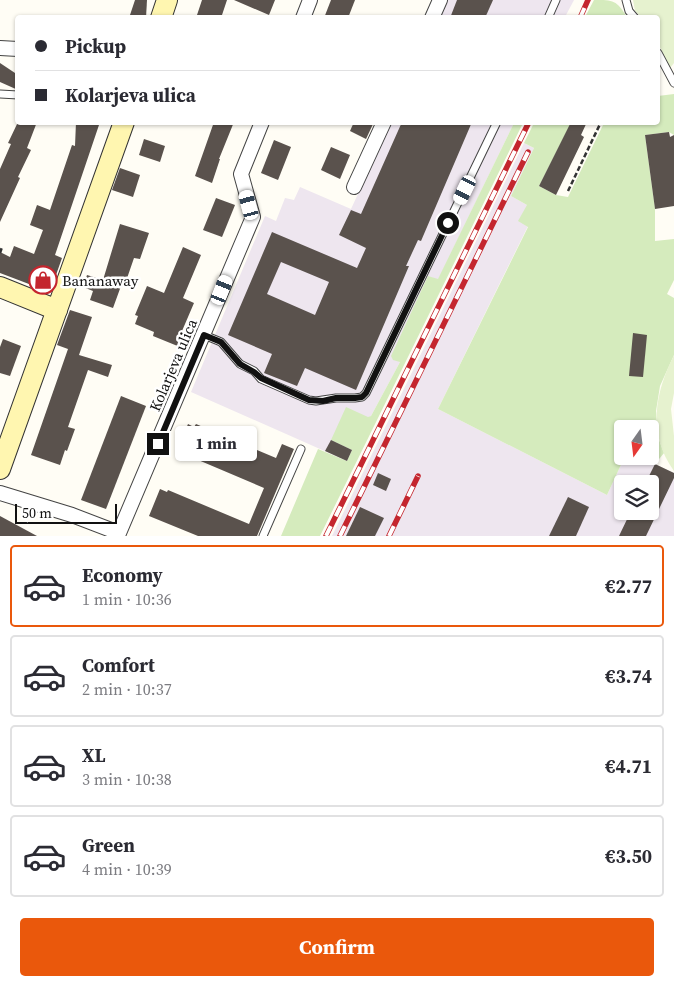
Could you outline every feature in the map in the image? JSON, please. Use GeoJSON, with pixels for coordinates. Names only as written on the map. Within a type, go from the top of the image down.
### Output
{"type":"FeatureCollection","features":[{"type":"Feature","properties":{"kind":"street"},"geometry":{"type":"LineString","coordinates":[[162,15],[168,0]]}},
{"type":"Feature","properties":{"kind":"street"},"geometry":{"type":"LineString","coordinates":[[304,15],[310,0]]}},
{"type":"Feature","properties":{"kind":"street"},"geometry":{"type":"LineString","coordinates":[[433,15],[440,0]]}},
{"type":"Feature","properties":{"kind":"street"},"geometry":{"type":"LineString","coordinates":[[0,48],[15,49]]}},
{"type":"Feature","properties":{"kind":"street"},"geometry":{"type":"LineString","coordinates":[[0,469],[123,125]]}},
{"type":"Feature","properties":{"kind":"street","name":"Kolarjeva ulica"},"geometry":{"type":"LineString","coordinates":[[0,493],[72,515],[121,535],[252,217],[241,174],[261,125]]}},
{"type":"Feature","properties":{"kind":"street"},"geometry":{"type":"LineString","coordinates":[[354,187],[383,125]]}},
{"type":"Feature","properties":{"kind":"street"},"geometry":{"type":"LineString","coordinates":[[0,287],[57,310]]}},
{"type":"Feature","properties":{"kind":"lane"},"geometry":{"type":"LineString","coordinates":[[549,15],[556,0]]}},
{"type":"Feature","properties":{"kind":"lane"},"geometry":{"type":"LineString","coordinates":[[626,0],[634,15]]}},
{"type":"Feature","properties":{"kind":"lane"},"geometry":{"type":"LineString","coordinates":[[660,57],[674,83]]}},
{"type":"Feature","properties":{"kind":"lane"},"geometry":{"type":"LineString","coordinates":[[1,96],[15,95]]}},
{"type":"Feature","properties":{"kind":"lane"},"geometry":{"type":"LineString","coordinates":[[204,335],[221,342],[240,364],[261,378],[309,400],[323,401],[336,398],[362,397],[366,393],[496,125]]}},
{"type":"Feature","properties":{"kind":"lane"},"geometry":{"type":"LineString","coordinates":[[263,536],[300,449]]}},
{"type":"Feature","properties":{"kind":"path"},"geometry":{"type":"LineString","coordinates":[[568,191],[600,125]]}},
{"type":"Feature","properties":{"kind":"path"},"geometry":{"type":"LineString","coordinates":[[0,253],[2,247]]}},
{"type":"Feature","properties":{"kind":"shaded area"},"geometry":{"type":"Polygon","coordinates":[[[446,0],[574,0],[566,15],[440,15],[446,0]]]}},
{"type":"Feature","properties":{"kind":"shaded area"},"geometry":{"type":"Polygon","coordinates":[[[390,125],[513,125],[438,280],[428,276],[411,314],[400,362],[371,416],[368,418],[347,461],[191,392],[265,216],[276,221],[285,198],[294,200],[300,187],[351,209],[390,125]]]}},
{"type":"Feature","properties":{"kind":"shaded area"},"geometry":{"type":"Polygon","coordinates":[[[524,143],[534,148],[511,196],[527,205],[528,226],[438,409],[607,495],[614,480],[614,520],[659,520],[659,475],[616,475],[621,465],[657,465],[674,473],[674,536],[332,536],[524,143]]]}},
{"type":"Feature","properties":{"kind":"green space"},"geometry":{"type":"Polygon","coordinates":[[[594,0],[606,0],[617,4],[626,15],[586,15],[594,0]]]}},
{"type":"Feature","properties":{"kind":"green space"},"geometry":{"type":"Polygon","coordinates":[[[633,0],[674,0],[674,63],[670,68],[660,47],[660,15],[639,15],[635,11],[633,0]]]}},
{"type":"Feature","properties":{"kind":"green space"},"geometry":{"type":"Polygon","coordinates":[[[674,94],[674,135],[669,132],[645,135],[655,209],[655,241],[674,239],[674,280],[667,294],[674,298],[674,355],[660,386],[656,411],[657,420],[614,420],[614,465],[621,465],[616,475],[614,475],[614,480],[607,495],[438,409],[528,227],[518,221],[527,205],[511,196],[534,148],[524,143],[533,125],[570,125],[539,186],[556,195],[568,197],[603,125],[660,125],[660,96],[674,94]]]}},
{"type":"Feature","properties":{"kind":"green space"},"geometry":{"type":"Polygon","coordinates":[[[513,125],[522,125],[320,536],[281,536],[318,449],[347,461],[352,450],[331,440],[346,407],[368,417],[371,416],[400,362],[393,360],[391,356],[428,276],[438,279],[513,125]]]}},
{"type":"Feature","properties":{"kind":"green space"},"geometry":{"type":"Polygon","coordinates":[[[674,355],[674,393],[671,409],[674,436],[674,471],[665,457],[660,442],[659,420],[657,420],[659,398],[667,369],[674,355]]]}},
{"type":"Feature","properties":{"kind":"green space"},"geometry":{"type":"Polygon","coordinates":[[[659,440],[664,453],[659,459],[659,440]]]}},
{"type":"Feature","properties":{"kind":"building"},"geometry":{"type":"Polygon","coordinates":[[[135,0],[147,0],[146,15],[130,15],[135,0]]]}},
{"type":"Feature","properties":{"kind":"building"},"geometry":{"type":"Polygon","coordinates":[[[202,0],[227,0],[222,15],[197,15],[202,0]]]}},
{"type":"Feature","properties":{"kind":"building"},"geometry":{"type":"Polygon","coordinates":[[[234,0],[275,0],[269,15],[234,0]]]}},
{"type":"Feature","properties":{"kind":"building"},"geometry":{"type":"Polygon","coordinates":[[[331,0],[355,0],[349,15],[325,15],[331,0]]]}},
{"type":"Feature","properties":{"kind":"building"},"geometry":{"type":"Polygon","coordinates":[[[457,0],[493,0],[486,15],[451,15],[457,0]]]}},
{"type":"Feature","properties":{"kind":"building"},"geometry":{"type":"Polygon","coordinates":[[[0,63],[15,73],[15,89],[0,82],[0,63]]]}},
{"type":"Feature","properties":{"kind":"building"},"geometry":{"type":"Polygon","coordinates":[[[17,125],[36,125],[27,148],[31,150],[0,222],[0,169],[11,144],[8,143],[17,125]]]}},
{"type":"Feature","properties":{"kind":"building"},"geometry":{"type":"Polygon","coordinates":[[[76,125],[99,125],[55,255],[62,258],[50,292],[0,273],[0,252],[10,257],[14,246],[34,254],[43,230],[30,225],[37,205],[50,210],[72,145],[75,146],[76,125]]]}},
{"type":"Feature","properties":{"kind":"building"},"geometry":{"type":"Polygon","coordinates":[[[213,125],[233,125],[219,159],[212,183],[195,176],[213,125]]]}},
{"type":"Feature","properties":{"kind":"building"},"geometry":{"type":"Polygon","coordinates":[[[353,125],[373,125],[366,139],[350,131],[353,125]]]}},
{"type":"Feature","properties":{"kind":"building"},"geometry":{"type":"Polygon","coordinates":[[[401,125],[471,125],[421,241],[418,240],[406,266],[409,266],[356,390],[305,368],[297,386],[264,373],[272,354],[228,335],[272,232],[357,268],[366,248],[339,235],[351,210],[361,214],[401,125]],[[281,262],[267,294],[315,315],[329,282],[281,262]]]}},
{"type":"Feature","properties":{"kind":"building"},"geometry":{"type":"Polygon","coordinates":[[[570,125],[586,125],[581,135],[584,137],[556,195],[539,186],[570,125]]]}},
{"type":"Feature","properties":{"kind":"building"},"geometry":{"type":"Polygon","coordinates":[[[669,132],[670,137],[674,135],[674,206],[655,209],[645,135],[669,132]]]}},
{"type":"Feature","properties":{"kind":"building"},"geometry":{"type":"Polygon","coordinates":[[[144,139],[165,146],[160,162],[139,155],[144,139]]]}},
{"type":"Feature","properties":{"kind":"building"},"geometry":{"type":"Polygon","coordinates":[[[274,140],[291,147],[278,180],[261,173],[274,140]]]}},
{"type":"Feature","properties":{"kind":"building"},"geometry":{"type":"Polygon","coordinates":[[[331,147],[350,155],[340,179],[321,170],[331,147]]]}},
{"type":"Feature","properties":{"kind":"building"},"geometry":{"type":"Polygon","coordinates":[[[120,168],[140,175],[133,197],[112,190],[120,168]]]}},
{"type":"Feature","properties":{"kind":"building"},"geometry":{"type":"Polygon","coordinates":[[[216,198],[235,205],[222,237],[203,230],[216,198]]]}},
{"type":"Feature","properties":{"kind":"building"},"geometry":{"type":"Polygon","coordinates":[[[120,224],[149,233],[140,259],[134,258],[124,287],[121,286],[113,308],[90,300],[93,291],[83,287],[87,275],[103,280],[120,224]]]}},
{"type":"Feature","properties":{"kind":"building"},"geometry":{"type":"Polygon","coordinates":[[[183,247],[201,255],[183,298],[194,303],[182,331],[185,333],[180,347],[153,336],[154,332],[135,324],[138,316],[135,315],[147,286],[164,293],[183,247]]]}},
{"type":"Feature","properties":{"kind":"building"},"geometry":{"type":"Polygon","coordinates":[[[70,310],[92,317],[79,355],[112,365],[108,377],[88,370],[68,427],[75,429],[60,465],[31,455],[68,349],[57,345],[70,310]]]}},
{"type":"Feature","properties":{"kind":"building"},"geometry":{"type":"Polygon","coordinates":[[[633,333],[647,335],[643,377],[629,376],[633,333]]]}},
{"type":"Feature","properties":{"kind":"building"},"geometry":{"type":"Polygon","coordinates":[[[3,339],[21,346],[10,376],[0,373],[0,347],[3,339]]]}},
{"type":"Feature","properties":{"kind":"building"},"geometry":{"type":"Polygon","coordinates":[[[121,396],[146,406],[106,509],[81,500],[121,396]]]}},
{"type":"Feature","properties":{"kind":"building"},"geometry":{"type":"Polygon","coordinates":[[[188,424],[194,427],[196,424],[276,458],[282,444],[294,449],[257,536],[198,536],[149,516],[160,489],[167,492],[168,490],[249,524],[264,488],[177,451],[188,424]]]}},
{"type":"Feature","properties":{"kind":"building"},"geometry":{"type":"Polygon","coordinates":[[[331,440],[352,450],[347,461],[325,451],[331,440]]]}},
{"type":"Feature","properties":{"kind":"building"},"geometry":{"type":"Polygon","coordinates":[[[654,465],[674,473],[674,478],[659,509],[659,475],[650,475],[654,465]]]}},
{"type":"Feature","properties":{"kind":"building"},"geometry":{"type":"Polygon","coordinates":[[[378,473],[391,479],[386,491],[373,485],[378,473]]]}},
{"type":"Feature","properties":{"kind":"building"},"geometry":{"type":"Polygon","coordinates":[[[568,497],[589,507],[576,536],[549,536],[568,497]]]}},
{"type":"Feature","properties":{"kind":"building"},"geometry":{"type":"Polygon","coordinates":[[[360,507],[384,518],[375,536],[346,536],[360,507]]]}},
{"type":"Feature","properties":{"kind":"building"},"geometry":{"type":"Polygon","coordinates":[[[0,516],[37,536],[0,536],[0,516]]]}},
{"type":"Feature","properties":{"kind":"building"},"geometry":{"type":"Polygon","coordinates":[[[627,520],[654,520],[646,536],[619,536],[627,520]]]}},
{"type":"Feature","properties":{"kind":"railway"},"geometry":{"type":"LineString","coordinates":[[581,15],[588,0]]}},
{"type":"Feature","properties":{"kind":"railway"},"geometry":{"type":"LineString","coordinates":[[326,536],[528,125]]}},
{"type":"Feature","properties":{"kind":"railway"},"geometry":{"type":"LineString","coordinates":[[340,536],[528,152]]}},
{"type":"Feature","properties":{"kind":"railway"},"geometry":{"type":"LineString","coordinates":[[389,536],[418,476]]}},
{"type":"Feature","properties":{"kind":"place","name":"Bananaway"},"geometry":{"type":"Point","coordinates":[43,280]}},
{"type":"Feature","properties":{"kind":"route"},"geometry":{"type":"LineString","coordinates":[[158,444],[204,335],[221,342],[240,364],[261,378],[309,400],[323,401],[336,398],[362,397],[366,393],[448,223]]}}]}
